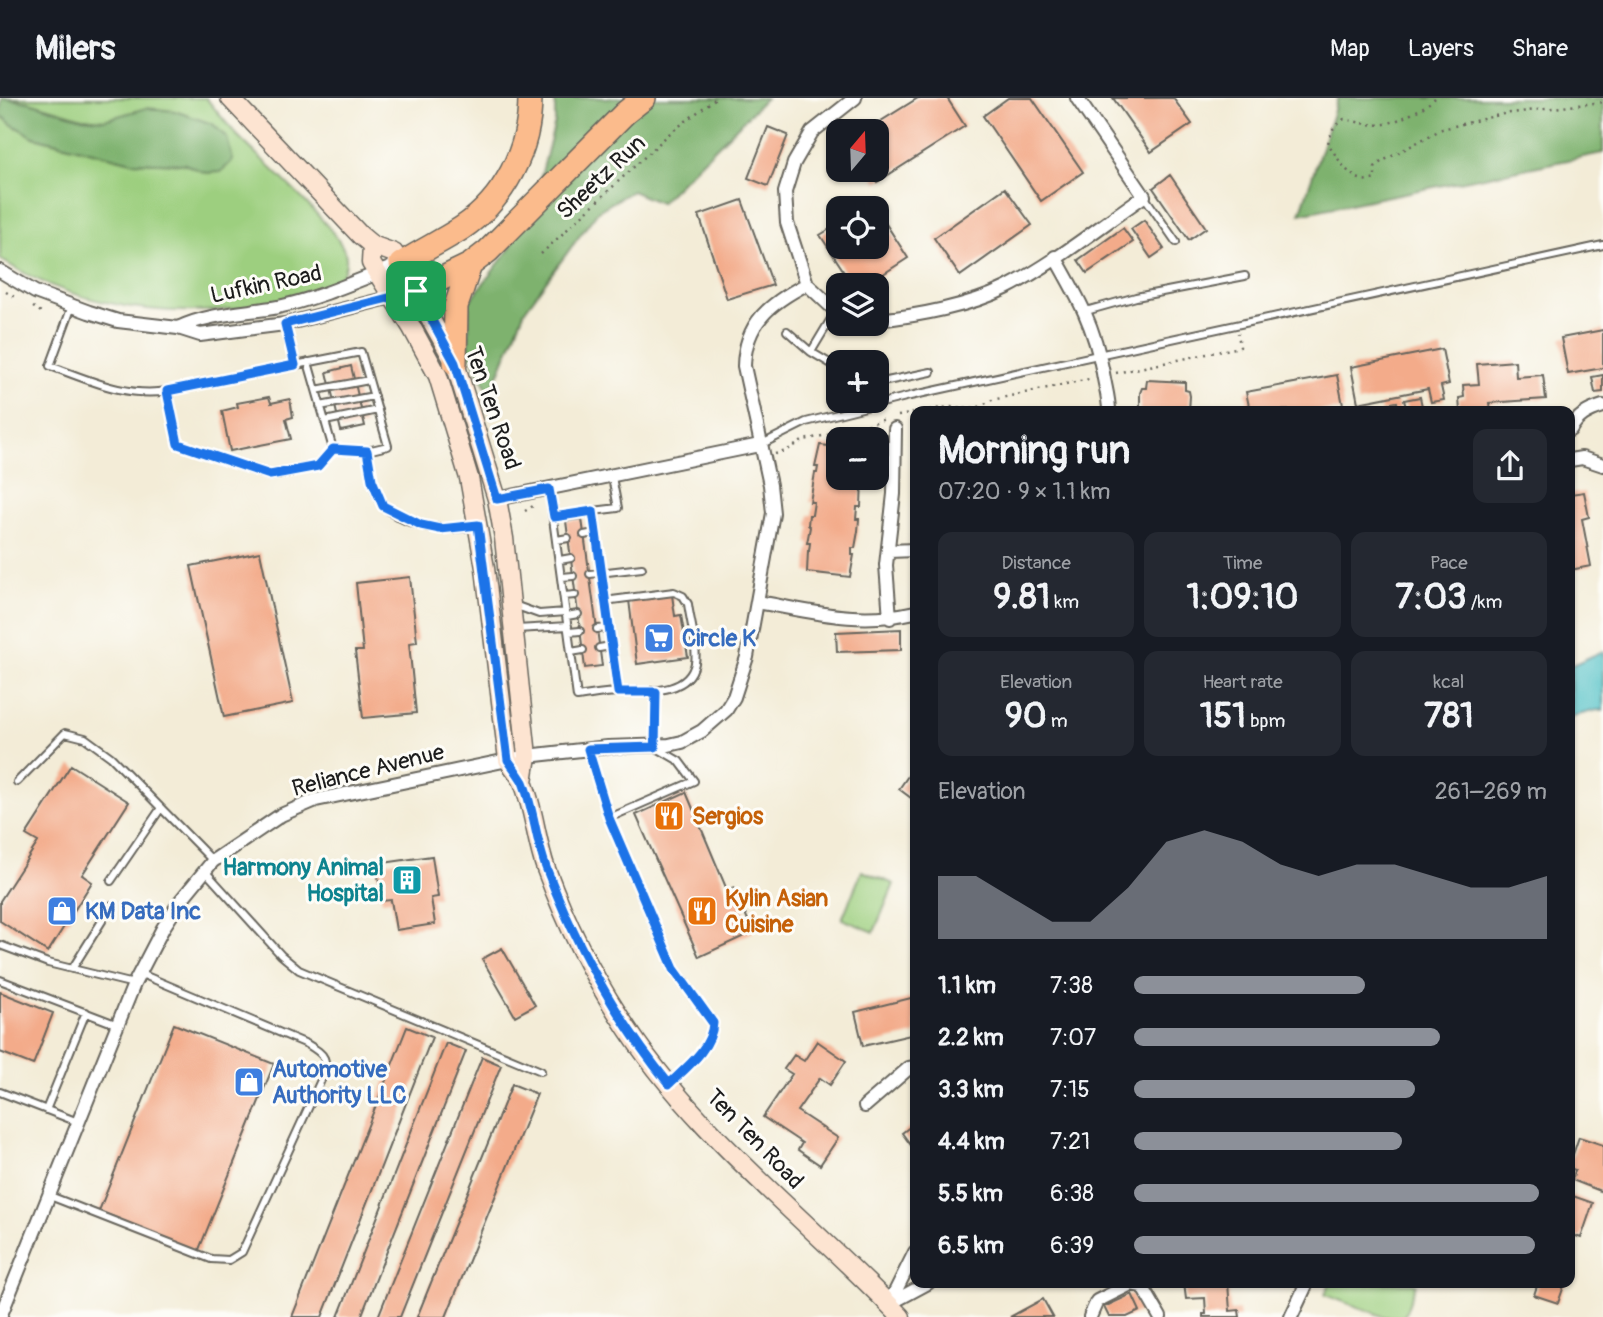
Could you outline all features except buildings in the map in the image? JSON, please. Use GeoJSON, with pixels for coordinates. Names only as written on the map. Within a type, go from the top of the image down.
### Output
{"type":"FeatureCollection","features":[{"type":"Feature","properties":{"kind":"highway"},"geometry":{"type":"LineString","coordinates":[[401,264],[464,227],[496,196],[522,151],[530,113],[530,98]]}},
{"type":"Feature","properties":{"kind":"highway"},"geometry":{"type":"LineString","coordinates":[[416,291],[470,265],[625,113],[644,98]]}},
{"type":"Feature","properties":{"kind":"highway"},"geometry":{"type":"LineString","coordinates":[[455,363],[456,306],[470,265]]}},
{"type":"Feature","properties":{"kind":"main road","name":"Ten Ten Road"},"geometry":{"type":"LineString","coordinates":[[230,98],[372,245],[394,253],[455,363],[497,499],[515,629],[527,756],[523,782]]}},
{"type":"Feature","properties":{"kind":"main road","name":"Ten Ten Road"},"geometry":{"type":"LineString","coordinates":[[372,245],[371,263],[438,376],[466,466],[478,525],[508,760],[523,782],[546,867],[576,941],[618,1016],[669,1084],[759,1180],[895,1310]]}},
{"type":"Feature","properties":{"kind":"street"},"geometry":{"type":"LineString","coordinates":[[826,302],[807,284],[787,223],[785,192],[794,163],[813,132],[855,98]]}},
{"type":"Feature","properties":{"kind":"street"},"geometry":{"type":"LineString","coordinates":[[889,318],[979,299],[1005,289],[1144,196],[1077,98]]}},
{"type":"Feature","properties":{"kind":"street"},"geometry":{"type":"LineString","coordinates":[[1055,257],[1086,311],[1100,356],[1108,406]]}},
{"type":"Feature","properties":{"kind":"street","name":"Lufkin Road"},"geometry":{"type":"LineString","coordinates":[[178,328],[195,320],[279,307],[329,293],[401,264]]}},
{"type":"Feature","properties":{"kind":"street","name":"Lufkin Road"},"geometry":{"type":"LineString","coordinates":[[0,271],[35,292],[118,321],[178,328],[200,335],[285,324],[416,291]]}},
{"type":"Feature","properties":{"kind":"street","name":"Reliance Avenue"},"geometry":{"type":"LineString","coordinates":[[0,1317],[136,979],[163,928],[209,865],[281,815],[316,800],[527,756],[588,749],[655,747],[682,742],[726,710],[742,677],[773,513],[744,366],[744,351],[748,337],[760,318],[775,303],[807,284]]}},
{"type":"Feature","properties":{"kind":"street"},"geometry":{"type":"LineString","coordinates":[[1575,422],[1586,412],[1603,406]]}},
{"type":"Feature","properties":{"kind":"street"},"geometry":{"type":"LineString","coordinates":[[890,618],[886,565],[897,456],[895,429]]}},
{"type":"Feature","properties":{"kind":"street"},"geometry":{"type":"LineString","coordinates":[[497,499],[760,445]]}},
{"type":"Feature","properties":{"kind":"street"},"geometry":{"type":"LineString","coordinates":[[1575,459],[1582,458],[1603,465]]}},
{"type":"Feature","properties":{"kind":"street"},"geometry":{"type":"LineString","coordinates":[[889,551],[910,550]]}},
{"type":"Feature","properties":{"kind":"street"},"geometry":{"type":"LineString","coordinates":[[758,602],[863,619],[890,618],[910,613]]}},
{"type":"Feature","properties":{"kind":"street"},"geometry":{"type":"LineString","coordinates":[[865,1106],[910,1068]]}},
{"type":"Feature","properties":{"kind":"street"},"geometry":{"type":"LineString","coordinates":[[895,1310],[910,1266]]}},
{"type":"Feature","properties":{"kind":"street"},"geometry":{"type":"LineString","coordinates":[[895,1310],[922,1288]]}},
{"type":"Feature","properties":{"kind":"street"},"geometry":{"type":"LineString","coordinates":[[1090,1317],[1097,1301],[1123,1288]]}},
{"type":"Feature","properties":{"kind":"street"},"geometry":{"type":"LineString","coordinates":[[1143,1288],[1160,1317]]}},
{"type":"Feature","properties":{"kind":"street"},"geometry":{"type":"LineString","coordinates":[[1291,1317],[1305,1288]]}},
{"type":"Feature","properties":{"kind":"lane"},"geometry":{"type":"LineString","coordinates":[[1144,196],[1176,242]]}},
{"type":"Feature","properties":{"kind":"lane"},"geometry":{"type":"LineString","coordinates":[[760,445],[806,422],[910,396],[1100,356],[1237,323],[1603,246]]}},
{"type":"Feature","properties":{"kind":"lane"},"geometry":{"type":"LineString","coordinates":[[1086,311],[1136,297],[1245,276]]}},
{"type":"Feature","properties":{"kind":"lane"},"geometry":{"type":"LineString","coordinates":[[72,306],[50,366],[117,390],[147,394],[167,391],[361,352],[388,446],[367,451],[333,449]]}},
{"type":"Feature","properties":{"kind":"lane"},"geometry":{"type":"LineString","coordinates":[[285,324],[295,365]]}},
{"type":"Feature","properties":{"kind":"lane"},"geometry":{"type":"LineString","coordinates":[[811,352],[826,329]]}},
{"type":"Feature","properties":{"kind":"lane"},"geometry":{"type":"LineString","coordinates":[[787,331],[826,361]]}},
{"type":"Feature","properties":{"kind":"lane"},"geometry":{"type":"LineString","coordinates":[[307,362],[333,449]]}},
{"type":"Feature","properties":{"kind":"lane"},"geometry":{"type":"LineString","coordinates":[[889,381],[931,372]]}},
{"type":"Feature","properties":{"kind":"lane"},"geometry":{"type":"LineString","coordinates":[[316,390],[369,380]]}},
{"type":"Feature","properties":{"kind":"lane"},"geometry":{"type":"LineString","coordinates":[[167,391],[178,444],[191,449],[270,475],[318,466],[333,449]]}},
{"type":"Feature","properties":{"kind":"lane"},"geometry":{"type":"LineString","coordinates":[[320,406],[374,396]]}},
{"type":"Feature","properties":{"kind":"lane"},"geometry":{"type":"LineString","coordinates":[[325,421],[378,410]]}},
{"type":"Feature","properties":{"kind":"lane"},"geometry":{"type":"LineString","coordinates":[[367,451],[372,480],[383,506],[421,525],[440,529],[478,525]]}},
{"type":"Feature","properties":{"kind":"lane"},"geometry":{"type":"LineString","coordinates":[[554,517],[618,508],[612,477]]}},
{"type":"Feature","properties":{"kind":"lane"},"geometry":{"type":"LineString","coordinates":[[549,489],[578,697],[618,692],[656,692],[687,678],[695,666],[696,656],[688,604],[683,596],[674,593],[604,600]]}},
{"type":"Feature","properties":{"kind":"lane"},"geometry":{"type":"LineString","coordinates":[[593,511],[618,692]]}},
{"type":"Feature","properties":{"kind":"lane"},"geometry":{"type":"LineString","coordinates":[[584,535],[595,533]]}},
{"type":"Feature","properties":{"kind":"lane"},"geometry":{"type":"LineString","coordinates":[[557,540],[568,538]]}},
{"type":"Feature","properties":{"kind":"lane"},"geometry":{"type":"LineString","coordinates":[[587,556],[598,554]]}},
{"type":"Feature","properties":{"kind":"lane"},"geometry":{"type":"LineString","coordinates":[[559,560],[571,558]]}},
{"type":"Feature","properties":{"kind":"lane"},"geometry":{"type":"LineString","coordinates":[[590,574],[642,568]]}},
{"type":"Feature","properties":{"kind":"lane"},"geometry":{"type":"LineString","coordinates":[[562,577],[573,576]]}},
{"type":"Feature","properties":{"kind":"lane"},"geometry":{"type":"LineString","coordinates":[[592,593],[603,592]]}},
{"type":"Feature","properties":{"kind":"lane"},"geometry":{"type":"LineString","coordinates":[[564,596],[575,595]]}},
{"type":"Feature","properties":{"kind":"lane"},"geometry":{"type":"LineString","coordinates":[[512,604],[539,614],[578,614]]}},
{"type":"Feature","properties":{"kind":"lane"},"geometry":{"type":"LineString","coordinates":[[595,612],[606,611]]}},
{"type":"Feature","properties":{"kind":"lane"},"geometry":{"type":"LineString","coordinates":[[597,629],[608,628]]}},
{"type":"Feature","properties":{"kind":"lane"},"geometry":{"type":"LineString","coordinates":[[515,629],[580,631]]}},
{"type":"Feature","properties":{"kind":"lane"},"geometry":{"type":"LineString","coordinates":[[599,648],[611,646]]}},
{"type":"Feature","properties":{"kind":"lane"},"geometry":{"type":"LineString","coordinates":[[572,652],[583,650]]}},
{"type":"Feature","properties":{"kind":"lane"},"geometry":{"type":"LineString","coordinates":[[609,818],[694,781],[679,761],[655,747],[656,692]]}},
{"type":"Feature","properties":{"kind":"lane"},"geometry":{"type":"LineString","coordinates":[[17,782],[65,733],[85,738],[111,757],[161,808],[281,955],[299,970],[541,1071]]}},
{"type":"Feature","properties":{"kind":"lane"},"geometry":{"type":"LineString","coordinates":[[588,749],[609,818],[674,969],[713,1023],[713,1032],[707,1045],[669,1084]]}},
{"type":"Feature","properties":{"kind":"lane"},"geometry":{"type":"LineString","coordinates":[[111,881],[161,808]]}},
{"type":"Feature","properties":{"kind":"lane"},"geometry":{"type":"LineString","coordinates":[[72,969],[112,905]]}},
{"type":"Feature","properties":{"kind":"lane"},"geometry":{"type":"LineString","coordinates":[[0,944],[72,969],[136,979],[307,1044],[323,1054],[327,1063],[242,1252],[229,1260],[211,1259],[48,1195]]}},
{"type":"Feature","properties":{"kind":"lane"},"geometry":{"type":"LineString","coordinates":[[0,980],[118,1025]]}},
{"type":"Feature","properties":{"kind":"lane"},"geometry":{"type":"LineString","coordinates":[[46,1110],[86,1012]]}},
{"type":"Feature","properties":{"kind":"lane"},"geometry":{"type":"LineString","coordinates":[[0,1092],[78,1122]]}},
{"type":"Feature","properties":{"kind":"path","name":"Sheetz Run"},"geometry":{"type":"LineString","coordinates":[[541,254],[669,134],[716,98]]}},
{"type":"Feature","properties":{"kind":"path"},"geometry":{"type":"LineString","coordinates":[[1435,98],[1428,105],[1389,125],[1373,125],[1344,119],[1333,128],[1328,143],[1347,171],[1360,179],[1371,181],[1375,179],[1375,168],[1381,162],[1441,129],[1503,114],[1603,102]]}},
{"type":"Feature","properties":{"kind":"path"},"geometry":{"type":"LineString","coordinates":[[1110,374],[1240,346],[1237,323]]}},
{"type":"Feature","properties":{"kind":"path"},"geometry":{"type":"LineString","coordinates":[[981,406],[992,400],[1095,378]]}},
{"type":"Feature","properties":{"kind":"path"},"geometry":{"type":"LineString","coordinates":[[771,455],[780,454],[804,440],[910,414]]}},
{"type":"Feature","properties":{"kind":"path"},"geometry":{"type":"LineString","coordinates":[[525,512],[537,505]]}},
{"type":"Feature","properties":{"kind":"green space"},"geometry":{"type":"Polygon","coordinates":[[[2,98],[29,102],[82,118],[104,120],[146,108],[175,111],[213,124],[227,138],[233,160],[221,172],[206,173],[185,164],[132,162],[34,137],[11,124],[0,114],[2,98]]]}},
{"type":"Feature","properties":{"kind":"green space"},"geometry":{"type":"Polygon","coordinates":[[[5,98],[206,98],[237,135],[331,230],[342,245],[346,257],[342,274],[330,285],[298,297],[222,310],[184,311],[145,309],[107,302],[69,292],[34,278],[0,259],[0,114],[11,124],[34,137],[132,162],[185,164],[206,173],[104,120],[82,118],[29,102],[5,98]]]}},
{"type":"Feature","properties":{"kind":"green space"},"geometry":{"type":"Polygon","coordinates":[[[555,98],[766,98],[660,203],[632,191],[598,211],[525,310],[490,395],[469,353],[469,302],[511,247],[541,176],[555,122],[555,98]]]}},
{"type":"Feature","properties":{"kind":"green space"},"geometry":{"type":"Polygon","coordinates":[[[1338,98],[1603,98],[1603,153],[1300,214],[1338,98]]]}},
{"type":"Feature","properties":{"kind":"green space"},"geometry":{"type":"Polygon","coordinates":[[[862,871],[894,884],[874,932],[842,919],[862,871]]]}},
{"type":"Feature","properties":{"kind":"green space"},"geometry":{"type":"Polygon","coordinates":[[[1328,1288],[1415,1288],[1404,1317],[1385,1317],[1325,1295],[1328,1288]]]}},
{"type":"Feature","properties":{"kind":"water"},"geometry":{"type":"Polygon","coordinates":[[[1603,651],[1603,711],[1575,716],[1575,664],[1603,651]]]}},
{"type":"Feature","properties":{"kind":"place","name":"Circle K"},"geometry":{"type":"Point","coordinates":[659,638]}},
{"type":"Feature","properties":{"kind":"place","name":"Sergios"},"geometry":{"type":"Point","coordinates":[669,816]}},
{"type":"Feature","properties":{"kind":"place","name":"Harmony Animal Hospital"},"geometry":{"type":"Point","coordinates":[407,880]}},
{"type":"Feature","properties":{"kind":"place","name":"KM Data Inc"},"geometry":{"type":"Point","coordinates":[62,911]}},
{"type":"Feature","properties":{"kind":"place","name":"Kylin Asian Cuisine"},"geometry":{"type":"Point","coordinates":[702,911]}},
{"type":"Feature","properties":{"kind":"place","name":"Automotive Authority LLC"},"geometry":{"type":"Point","coordinates":[249,1082]}},
{"type":"Feature","properties":{"kind":"route"},"geometry":{"type":"LineString","coordinates":[[416,291],[455,363],[497,499],[549,489],[554,517],[593,511],[618,692],[656,692],[655,747],[588,749],[609,818],[674,969],[713,1023],[713,1032],[707,1045],[669,1084],[618,1016],[576,941],[546,867],[523,782],[508,760],[478,525],[440,529],[421,525],[383,506],[372,480],[367,451],[333,449],[318,466],[270,475],[178,444],[167,391],[295,365],[285,324],[416,291]]}}]}
